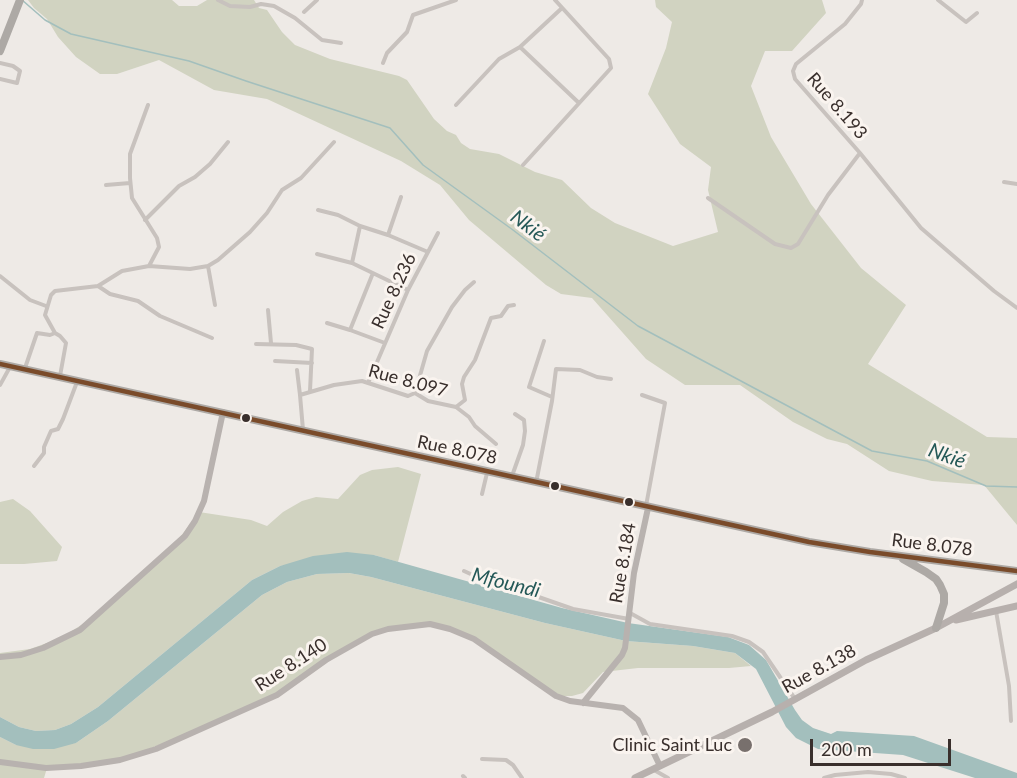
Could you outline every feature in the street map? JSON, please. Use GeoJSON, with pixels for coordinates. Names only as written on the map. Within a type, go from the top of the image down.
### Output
{"type":"FeatureCollection","features":[{"type":"Feature","properties":{"kind":"highway"},"geometry":{"type":"LineString","coordinates":[[0,51],[20,0]]}},
{"type":"Feature","properties":{"kind":"highway","name":"Rue 8.078"},"geometry":{"type":"LineString","coordinates":[[0,364],[809,542],[1017,572]]}},
{"type":"Feature","properties":{"kind":"highway"},"geometry":{"type":"LineString","coordinates":[[899,556],[936,579],[940,585],[944,594],[944,603],[936,628]]}},
{"type":"Feature","properties":{"kind":"main road"},"geometry":{"type":"LineString","coordinates":[[0,657],[21,655],[44,648],[80,630],[185,536],[204,501],[223,412]]}},
{"type":"Feature","properties":{"kind":"main road","name":"Rue 8.184"},"geometry":{"type":"LineString","coordinates":[[583,703],[622,655],[626,641],[634,573],[647,507]]}},
{"type":"Feature","properties":{"kind":"main road","name":"Rue 8.138"},"geometry":{"type":"LineString","coordinates":[[634,778],[772,712],[866,660],[936,628],[1015,585]]}},
{"type":"Feature","properties":{"kind":"main road"},"geometry":{"type":"LineString","coordinates":[[945,623],[1017,606]]}},
{"type":"Feature","properties":{"kind":"main road","name":"Rue 8.140"},"geometry":{"type":"LineString","coordinates":[[0,762],[46,768],[81,766],[120,760],[156,749],[277,695],[326,660],[372,634],[430,624],[474,639],[556,696],[583,703],[623,708],[638,720],[657,768]]}},
{"type":"Feature","properties":{"kind":"street"},"geometry":{"type":"LineString","coordinates":[[218,0],[230,6],[250,7],[261,4],[274,6],[295,18],[322,40],[341,43]]}},
{"type":"Feature","properties":{"kind":"street"},"geometry":{"type":"LineString","coordinates":[[304,12],[317,0]]}},
{"type":"Feature","properties":{"kind":"street"},"geometry":{"type":"LineString","coordinates":[[382,63],[387,52],[406,32],[413,15],[456,0]]}},
{"type":"Feature","properties":{"kind":"street"},"geometry":{"type":"LineString","coordinates":[[523,165],[611,68],[611,63],[555,0]]}},
{"type":"Feature","properties":{"kind":"street","name":"Rue 8.193"},"geometry":{"type":"LineString","coordinates":[[860,153],[795,79],[793,71],[796,64],[844,24],[862,0]]}},
{"type":"Feature","properties":{"kind":"street"},"geometry":{"type":"LineString","coordinates":[[938,0],[966,22],[977,13]]}},
{"type":"Feature","properties":{"kind":"street"},"geometry":{"type":"LineString","coordinates":[[456,105],[499,59],[520,47],[562,8]]}},
{"type":"Feature","properties":{"kind":"street"},"geometry":{"type":"LineString","coordinates":[[520,47],[579,103]]}},
{"type":"Feature","properties":{"kind":"street"},"geometry":{"type":"LineString","coordinates":[[0,63],[13,66],[20,71],[17,83],[0,80]]}},
{"type":"Feature","properties":{"kind":"street"},"geometry":{"type":"LineString","coordinates":[[148,105],[130,154],[130,183],[132,198],[160,243],[149,266]]}},
{"type":"Feature","properties":{"kind":"street"},"geometry":{"type":"LineString","coordinates":[[146,220],[179,186],[195,177],[210,164],[228,142]]}},
{"type":"Feature","properties":{"kind":"street"},"geometry":{"type":"LineString","coordinates":[[59,377],[66,343],[54,333],[45,315],[46,306],[55,291],[98,286],[122,271],[149,266],[190,269],[208,266],[222,258],[250,232],[267,213],[282,190],[301,178],[334,142]]}},
{"type":"Feature","properties":{"kind":"street"},"geometry":{"type":"LineString","coordinates":[[708,198],[775,244],[791,248],[798,244],[828,195],[860,153],[921,228],[1017,308]]}},
{"type":"Feature","properties":{"kind":"street"},"geometry":{"type":"LineString","coordinates":[[1004,182],[1017,184]]}},
{"type":"Feature","properties":{"kind":"street"},"geometry":{"type":"LineString","coordinates":[[106,184],[130,183]]}},
{"type":"Feature","properties":{"kind":"street"},"geometry":{"type":"LineString","coordinates":[[388,235],[401,197]]}},
{"type":"Feature","properties":{"kind":"street","name":"Rue 8.236"},"geometry":{"type":"LineString","coordinates":[[318,210],[338,215],[360,226],[428,252],[408,290],[368,383]]}},
{"type":"Feature","properties":{"kind":"street"},"geometry":{"type":"LineString","coordinates":[[352,263],[360,226]]}},
{"type":"Feature","properties":{"kind":"street"},"geometry":{"type":"LineString","coordinates":[[428,252],[438,233]]}},
{"type":"Feature","properties":{"kind":"street"},"geometry":{"type":"LineString","coordinates":[[317,254],[352,263],[408,290]]}},
{"type":"Feature","properties":{"kind":"street"},"geometry":{"type":"LineString","coordinates":[[208,266],[215,305]]}},
{"type":"Feature","properties":{"kind":"street"},"geometry":{"type":"LineString","coordinates":[[350,330],[373,273]]}},
{"type":"Feature","properties":{"kind":"street"},"geometry":{"type":"LineString","coordinates":[[0,276],[30,300],[46,306]]}},
{"type":"Feature","properties":{"kind":"street"},"geometry":{"type":"LineString","coordinates":[[415,393],[427,351],[435,335],[452,307],[474,282]]}},
{"type":"Feature","properties":{"kind":"street"},"geometry":{"type":"LineString","coordinates":[[98,286],[110,294],[138,301],[160,316],[212,338]]}},
{"type":"Feature","properties":{"kind":"street"},"geometry":{"type":"LineString","coordinates":[[456,407],[465,400],[462,384],[464,377],[475,360],[491,318],[501,316],[508,306],[514,305]]}},
{"type":"Feature","properties":{"kind":"street"},"geometry":{"type":"LineString","coordinates":[[268,310],[271,343]]}},
{"type":"Feature","properties":{"kind":"street"},"geometry":{"type":"LineString","coordinates":[[327,323],[385,344]]}},
{"type":"Feature","properties":{"kind":"street"},"geometry":{"type":"LineString","coordinates":[[25,369],[37,333],[50,335],[54,333]]}},
{"type":"Feature","properties":{"kind":"street"},"geometry":{"type":"LineString","coordinates":[[544,342],[529,387],[552,397]]}},
{"type":"Feature","properties":{"kind":"street"},"geometry":{"type":"LineString","coordinates":[[256,344],[271,343],[310,348],[313,351],[310,392]]}},
{"type":"Feature","properties":{"kind":"street"},"geometry":{"type":"LineString","coordinates":[[274,361],[312,363]]}},
{"type":"Feature","properties":{"kind":"street"},"geometry":{"type":"LineString","coordinates":[[0,385],[11,366]]}},
{"type":"Feature","properties":{"kind":"street"},"geometry":{"type":"LineString","coordinates":[[536,483],[556,369],[580,369],[597,377],[611,379]]}},
{"type":"Feature","properties":{"kind":"street"},"geometry":{"type":"LineString","coordinates":[[297,370],[303,430]]}},
{"type":"Feature","properties":{"kind":"street"},"geometry":{"type":"LineString","coordinates":[[34,466],[44,453],[44,447],[51,432],[58,429],[77,381]]}},
{"type":"Feature","properties":{"kind":"street","name":"Rue 8.097"},"geometry":{"type":"LineString","coordinates":[[300,395],[341,383],[362,381],[408,396],[415,393],[428,401],[456,407],[496,444]]}},
{"type":"Feature","properties":{"kind":"street"},"geometry":{"type":"LineString","coordinates":[[642,395],[665,403],[647,507]]}},
{"type":"Feature","properties":{"kind":"street"},"geometry":{"type":"LineString","coordinates":[[511,477],[523,445],[525,431],[524,420],[515,414]]}},
{"type":"Feature","properties":{"kind":"street"},"geometry":{"type":"LineString","coordinates":[[482,494],[487,472]]}},
{"type":"Feature","properties":{"kind":"street"},"geometry":{"type":"LineString","coordinates":[[464,571],[486,581],[573,609],[629,618],[650,624],[732,636],[749,642],[763,652],[794,700]]}},
{"type":"Feature","properties":{"kind":"street"},"geometry":{"type":"LineString","coordinates":[[996,610],[1009,686],[1011,720]]}},
{"type":"Feature","properties":{"kind":"street"},"geometry":{"type":"LineString","coordinates":[[482,759],[506,760],[513,765],[522,778]]}},
{"type":"Feature","properties":{"kind":"street"},"geometry":{"type":"LineString","coordinates":[[657,768],[668,778]]}},
{"type":"Feature","properties":{"kind":"street"},"geometry":{"type":"LineString","coordinates":[[824,778],[868,772],[905,778]]}},
{"type":"Feature","properties":{"kind":"street"},"geometry":{"type":"LineString","coordinates":[[867,778],[868,772]]}},
{"type":"Feature","properties":{"kind":"green space"},"geometry":{"type":"Polygon","coordinates":[[[28,0],[172,0],[179,6],[197,6],[207,0],[254,0],[259,8],[267,10],[282,32],[295,45],[330,59],[407,80],[434,119],[470,149],[499,154],[535,172],[562,180],[591,208],[615,223],[673,246],[718,232],[708,190],[711,167],[680,144],[648,94],[666,48],[672,22],[656,7],[655,0],[822,0],[826,13],[792,51],[765,51],[751,86],[771,137],[811,204],[861,268],[906,305],[868,364],[987,437],[1017,438],[1017,525],[984,485],[932,481],[889,471],[847,444],[827,439],[793,422],[740,385],[685,385],[646,359],[592,298],[561,294],[546,285],[469,220],[440,185],[401,161],[267,99],[214,90],[159,60],[117,74],[100,74],[76,57],[58,37],[47,19],[28,0]]]}},
{"type":"Feature","properties":{"kind":"green space"},"geometry":{"type":"Polygon","coordinates":[[[398,467],[421,474],[398,562],[374,555],[280,566],[252,580],[98,707],[71,724],[55,730],[36,731],[19,727],[0,717],[0,653],[30,649],[61,638],[92,618],[169,552],[199,512],[251,520],[267,526],[283,512],[302,501],[316,497],[338,499],[360,475],[372,470],[398,467]]]}},
{"type":"Feature","properties":{"kind":"green space"},"geometry":{"type":"Polygon","coordinates":[[[13,499],[30,511],[62,547],[57,561],[0,564],[0,502],[13,499]]]}},
{"type":"Feature","properties":{"kind":"green space"},"geometry":{"type":"Polygon","coordinates":[[[349,573],[545,623],[626,641],[693,646],[735,653],[751,666],[638,668],[603,672],[583,693],[556,696],[474,639],[430,624],[371,634],[277,695],[226,719],[120,760],[47,768],[44,778],[0,778],[0,737],[16,745],[76,743],[108,721],[262,595],[287,582],[317,574],[349,573]]]}},
{"type":"Feature","properties":{"kind":"water"},"geometry":{"type":"Polygon","coordinates":[[[347,552],[374,555],[562,608],[628,623],[728,637],[749,645],[766,660],[795,710],[802,720],[813,728],[831,734],[837,731],[914,736],[1017,773],[1017,778],[975,778],[903,755],[818,749],[796,738],[786,727],[756,669],[735,653],[693,646],[626,641],[545,623],[349,573],[317,574],[287,582],[262,595],[108,721],[76,743],[54,749],[33,749],[16,745],[0,737],[0,717],[19,727],[36,731],[55,730],[71,724],[98,707],[252,580],[280,566],[313,556],[347,552]]]}},
{"type":"Feature","properties":{"kind":"waterway","name":"Nkié"},"geometry":{"type":"LineString","coordinates":[[22,0],[45,20],[71,34],[189,61],[390,128],[423,165],[513,230],[638,326],[872,451],[927,461],[986,486],[1017,487]]}},
{"type":"Feature","properties":{"kind":"transit line"},"geometry":{"type":"LineString","coordinates":[[0,364],[809,542],[1017,571]]}},
{"type":"Feature","properties":{"kind":"place","name":"Clinic Saint Luc"},"geometry":{"type":"Point","coordinates":[745,745]}},
{"type":"Feature","properties":{"kind":"water label","name":"Mfoundi"},"geometry":{"type":"Point","coordinates":[506,583]}}]}
